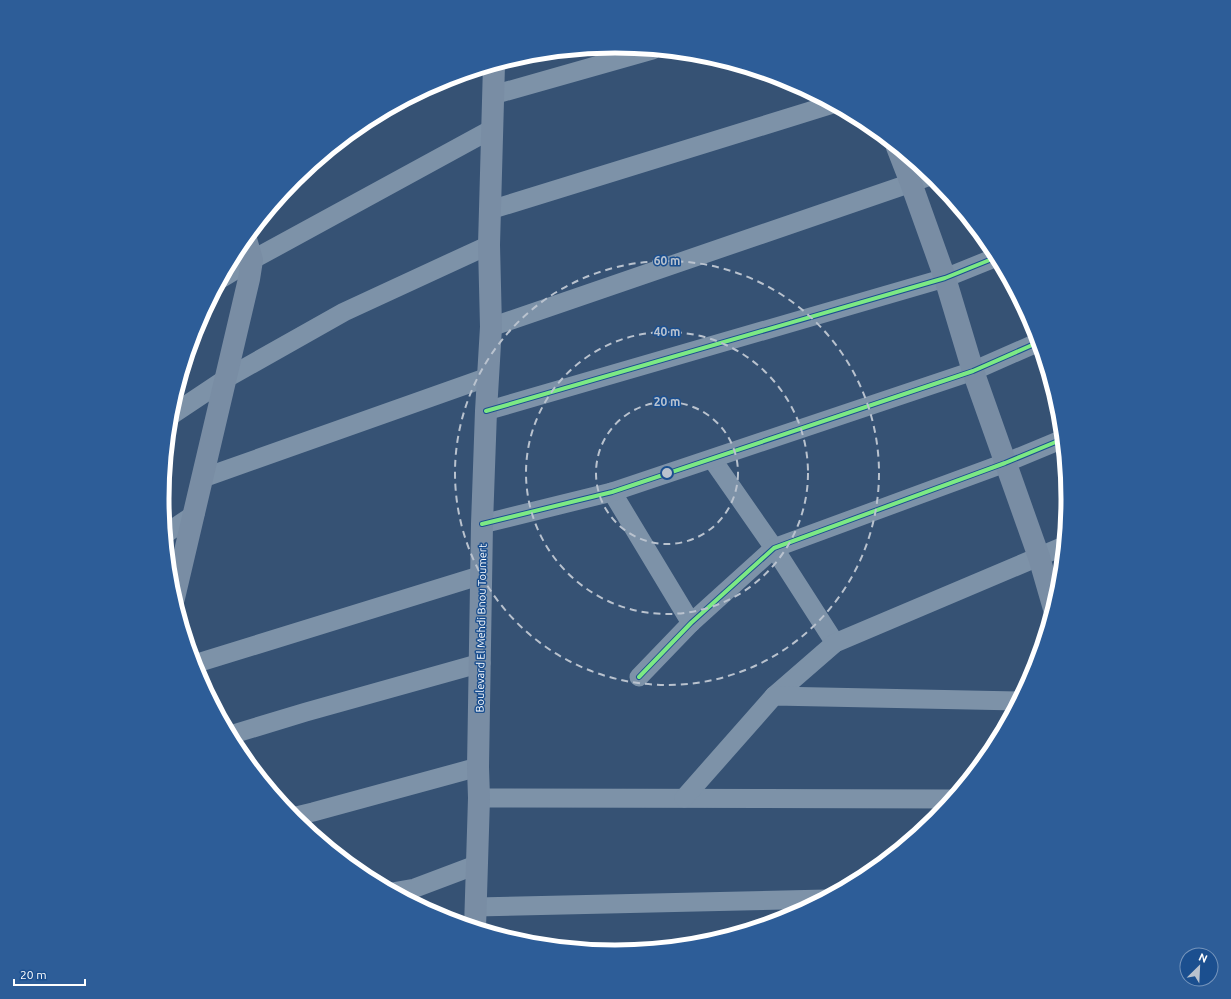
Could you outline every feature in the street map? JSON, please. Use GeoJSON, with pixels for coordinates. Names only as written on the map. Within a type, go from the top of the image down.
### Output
{"type":"FeatureCollection","features":[{"type":"Feature","properties":{"kind":"main road","name":"Boulevard El Mehdi Bnou Toumert"},"geometry":{"type":"LineString","coordinates":[[475,923],[479,798],[478,766],[481,663],[482,524],[491,328],[489,245],[494,70]]}},
{"type":"Feature","properties":{"kind":"main road"},"geometry":{"type":"LineString","coordinates":[[901,157],[945,278],[972,371],[1039,557],[1051,598]]}},
{"type":"Feature","properties":{"kind":"main road"},"geometry":{"type":"LineString","coordinates":[[177,584],[227,378],[249,279],[252,260],[248,246]]}},
{"type":"Feature","properties":{"kind":"street"},"geometry":{"type":"LineString","coordinates":[[494,95],[639,54]]}},
{"type":"Feature","properties":{"kind":"street"},"geometry":{"type":"LineString","coordinates":[[490,210],[826,106]]}},
{"type":"Feature","properties":{"kind":"street"},"geometry":{"type":"LineString","coordinates":[[231,273],[492,129]]}},
{"type":"Feature","properties":{"kind":"street"},"geometry":{"type":"LineString","coordinates":[[491,328],[925,178]]}},
{"type":"Feature","properties":{"kind":"street"},"geometry":{"type":"LineString","coordinates":[[178,410],[227,378],[344,312],[489,245]]}},
{"type":"Feature","properties":{"kind":"street"},"geometry":{"type":"LineString","coordinates":[[486,411],[945,278],[992,259]]}},
{"type":"Feature","properties":{"kind":"street"},"geometry":{"type":"LineString","coordinates":[[482,524],[612,492],[972,371],[1034,345]]}},
{"type":"Feature","properties":{"kind":"street"},"geometry":{"type":"LineString","coordinates":[[203,478],[488,377]]}},
{"type":"Feature","properties":{"kind":"street"},"geometry":{"type":"LineString","coordinates":[[639,677],[691,623],[774,548],[1005,464],[1058,441]]}},
{"type":"Feature","properties":{"kind":"street"},"geometry":{"type":"LineString","coordinates":[[712,459],[774,548],[835,642]]}},
{"type":"Feature","properties":{"kind":"street"},"geometry":{"type":"LineString","coordinates":[[612,492],[691,623]]}},
{"type":"Feature","properties":{"kind":"street"},"geometry":{"type":"LineString","coordinates":[[170,531],[194,514]]}},
{"type":"Feature","properties":{"kind":"street"},"geometry":{"type":"LineString","coordinates":[[684,798],[774,696],[835,642],[1059,548]]}},
{"type":"Feature","properties":{"kind":"street"},"geometry":{"type":"LineString","coordinates":[[200,662],[482,575]]}},
{"type":"Feature","properties":{"kind":"street"},"geometry":{"type":"LineString","coordinates":[[235,733],[481,663]]}},
{"type":"Feature","properties":{"kind":"street"},"geometry":{"type":"LineString","coordinates":[[774,696],[1014,701]]}},
{"type":"Feature","properties":{"kind":"street"},"geometry":{"type":"LineString","coordinates":[[300,815],[478,766]]}},
{"type":"Feature","properties":{"kind":"street"},"geometry":{"type":"LineString","coordinates":[[479,798],[946,799]]}},
{"type":"Feature","properties":{"kind":"street"},"geometry":{"type":"LineString","coordinates":[[409,893],[476,865]]}},
{"type":"Feature","properties":{"kind":"street"},"geometry":{"type":"LineString","coordinates":[[476,907],[814,899]]}},
{"type":"Feature","properties":{"kind":"cycle path"},"geometry":{"type":"LineString","coordinates":[[486,411],[945,278],[992,259]]}},
{"type":"Feature","properties":{"kind":"cycle path"},"geometry":{"type":"LineString","coordinates":[[482,524],[612,492],[973,371],[1034,344]]}},
{"type":"Feature","properties":{"kind":"cycle path"},"geometry":{"type":"LineString","coordinates":[[639,677],[691,623],[774,548],[1005,463],[1058,441]]}}]}
